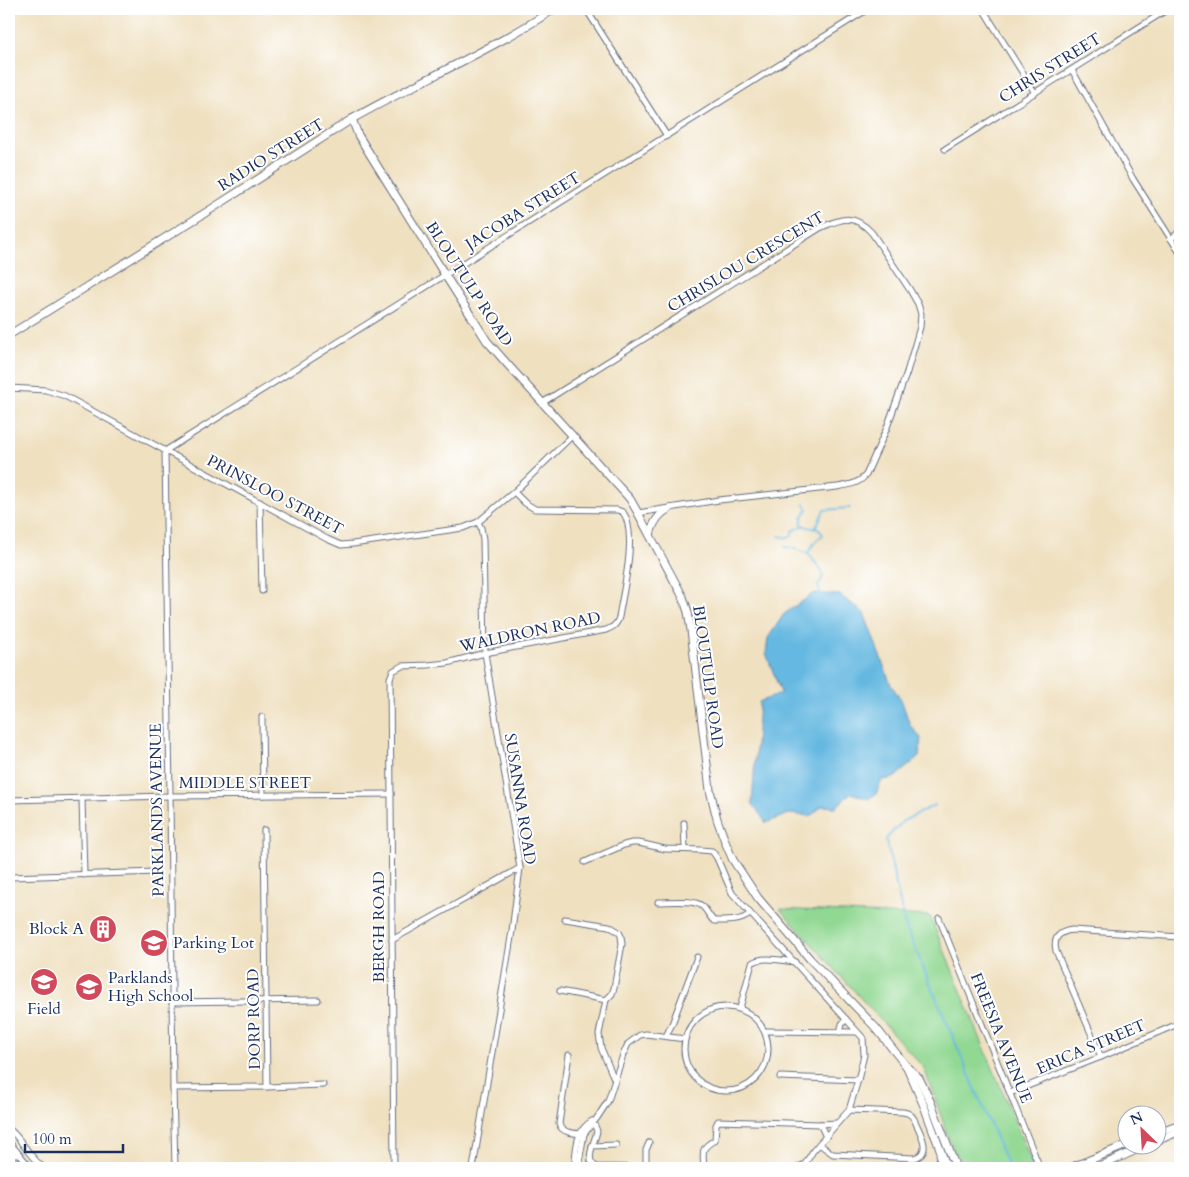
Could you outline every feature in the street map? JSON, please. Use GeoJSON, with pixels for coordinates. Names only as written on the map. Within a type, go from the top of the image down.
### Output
{"type":"FeatureCollection","features":[{"type":"Feature","properties":{"kind":"street","name":"RADIO STREET"},"geometry":{"type":"LineString","coordinates":[[9,335],[352,119],[475,56],[554,9]]}},
{"type":"Feature","properties":{"kind":"street"},"geometry":{"type":"LineString","coordinates":[[586,9],[666,136]]}},
{"type":"Feature","properties":{"kind":"street","name":"JACOBA STREET"},"geometry":{"type":"LineString","coordinates":[[165,451],[868,9]]}},
{"type":"Feature","properties":{"kind":"street"},"geometry":{"type":"LineString","coordinates":[[983,9],[1035,93]]}},
{"type":"Feature","properties":{"kind":"street","name":"CHRIS STREET"},"geometry":{"type":"LineString","coordinates":[[945,148],[1168,9]]}},
{"type":"Feature","properties":{"kind":"street"},"geometry":{"type":"LineString","coordinates":[[1072,70],[1133,179],[1180,253]]}},
{"type":"Feature","properties":{"kind":"street","name":"BLOUTULP ROAD"},"geometry":{"type":"LineString","coordinates":[[352,119],[358,135],[487,341],[625,493],[638,513],[677,584],[688,612],[710,790],[717,819],[730,852],[758,898],[810,959],[876,1028],[918,1078],[956,1166]]}},
{"type":"Feature","properties":{"kind":"street","name":"CHRISLOU CRESCENT"},"geometry":{"type":"LineString","coordinates":[[542,403],[820,228],[833,222],[847,219],[857,221],[872,233],[910,290],[922,314],[907,372],[886,430],[866,475],[853,484],[719,500],[638,513]]}},
{"type":"Feature","properties":{"kind":"street"},"geometry":{"type":"LineString","coordinates":[[1171,239],[1180,231]]}},
{"type":"Feature","properties":{"kind":"street","name":"PRINSLOO STREET"},"geometry":{"type":"LineString","coordinates":[[9,388],[38,389],[65,396],[341,545],[463,528],[478,522],[514,492],[572,436]]}},
{"type":"Feature","properties":{"kind":"street","name":"PARKLANDS AVENUE"},"geometry":{"type":"LineString","coordinates":[[165,451],[175,1168]]}},
{"type":"Feature","properties":{"kind":"street","name":"WALDRON ROAD"},"geometry":{"type":"LineString","coordinates":[[389,686],[391,674],[402,666],[440,664],[485,653],[606,630],[615,626],[618,621],[628,566],[629,525],[626,515],[620,510],[535,509],[525,503],[514,492]]}},
{"type":"Feature","properties":{"kind":"street"},"geometry":{"type":"LineString","coordinates":[[260,502],[262,591]]}},
{"type":"Feature","properties":{"kind":"street"},"geometry":{"type":"LineString","coordinates":[[650,535],[658,518],[669,509]]}},
{"type":"Feature","properties":{"kind":"street","name":"SUSANNA ROAD"},"geometry":{"type":"LineString","coordinates":[[473,1168],[512,931],[520,868],[485,653],[483,536],[478,522]]}},
{"type":"Feature","properties":{"kind":"street","name":"BERGH ROAD"},"geometry":{"type":"LineString","coordinates":[[389,686],[394,1168]]}},
{"type":"Feature","properties":{"kind":"street"},"geometry":{"type":"LineString","coordinates":[[262,718],[263,795]]}},
{"type":"Feature","properties":{"kind":"street","name":"MIDDLE STREET"},"geometry":{"type":"LineString","coordinates":[[9,800],[391,794]]}},
{"type":"Feature","properties":{"kind":"street"},"geometry":{"type":"LineString","coordinates":[[82,798],[84,875]]}},
{"type":"Feature","properties":{"kind":"street"},"geometry":{"type":"LineString","coordinates":[[684,823],[686,829],[685,850]]}},
{"type":"Feature","properties":{"kind":"street","name":"DORP ROAD"},"geometry":{"type":"LineString","coordinates":[[264,830],[267,1087]]}},
{"type":"Feature","properties":{"kind":"street"},"geometry":{"type":"LineString","coordinates":[[584,862],[624,845],[639,843],[665,849],[709,850],[714,854],[732,892],[750,914],[863,1038],[864,1055],[849,1110],[810,1155],[805,1164],[797,1168]]}},
{"type":"Feature","properties":{"kind":"street"},"geometry":{"type":"LineString","coordinates":[[392,940],[520,868]]}},
{"type":"Feature","properties":{"kind":"street"},"geometry":{"type":"LineString","coordinates":[[11,877],[157,872]]}},
{"type":"Feature","properties":{"kind":"street"},"geometry":{"type":"LineString","coordinates":[[658,902],[698,903],[714,921],[739,920],[746,918],[750,914]]}},
{"type":"Feature","properties":{"kind":"street"},"geometry":{"type":"LineString","coordinates":[[565,918],[609,926],[615,928],[621,936],[622,944],[614,988],[612,994],[606,1000],[599,1034],[601,1048],[615,1081]]}},
{"type":"Feature","properties":{"kind":"street","name":"FREESIA AVENUE"},"geometry":{"type":"LineString","coordinates":[[939,918],[1040,1168]]}},
{"type":"Feature","properties":{"kind":"street"},"geometry":{"type":"LineString","coordinates":[[1100,1057],[1056,951],[1055,942],[1059,935],[1062,932],[1072,930],[1180,937]]}},
{"type":"Feature","properties":{"kind":"street"},"geometry":{"type":"LineString","coordinates":[[666,1036],[698,957]]}},
{"type":"Feature","properties":{"kind":"street"},"geometry":{"type":"LineString","coordinates":[[740,1008],[752,962],[762,959],[795,962]]}},
{"type":"Feature","properties":{"kind":"street"},"geometry":{"type":"LineString","coordinates":[[560,990],[606,1000]]}},
{"type":"Feature","properties":{"kind":"street"},"geometry":{"type":"LineString","coordinates":[[172,1002],[318,1000]]}},
{"type":"Feature","properties":{"kind":"street"},"geometry":{"type":"LineString","coordinates":[[726,1006],[740,1008],[755,1017],[765,1031],[769,1045],[768,1060],[762,1073],[751,1084],[738,1090],[723,1092],[709,1088],[697,1080],[688,1068],[684,1054],[685,1039],[690,1026],[700,1015],[712,1008],[726,1006]]}},
{"type":"Feature","properties":{"kind":"street"},"geometry":{"type":"LineString","coordinates":[[840,1032],[842,1024],[846,1019]]}},
{"type":"Feature","properties":{"kind":"street","name":"ERICA STREET"},"geometry":{"type":"LineString","coordinates":[[1010,1093],[1180,1022]]}},
{"type":"Feature","properties":{"kind":"street"},"geometry":{"type":"LineString","coordinates":[[765,1031],[858,1032]]}},
{"type":"Feature","properties":{"kind":"street"},"geometry":{"type":"LineString","coordinates":[[574,1168],[576,1148],[582,1134],[608,1101],[628,1044],[640,1035],[646,1034],[685,1039]]}},
{"type":"Feature","properties":{"kind":"street"},"geometry":{"type":"LineString","coordinates":[[569,1055],[559,1124],[566,1132],[582,1134]]}},
{"type":"Feature","properties":{"kind":"street","name":"BLOUTULP ROAD"},"geometry":{"type":"LineString","coordinates":[[907,1067],[947,1168]]}},
{"type":"Feature","properties":{"kind":"street"},"geometry":{"type":"LineString","coordinates":[[780,1078],[858,1080]]}},
{"type":"Feature","properties":{"kind":"street"},"geometry":{"type":"LineString","coordinates":[[173,1088],[323,1085]]}},
{"type":"Feature","properties":{"kind":"street"},"geometry":{"type":"LineString","coordinates":[[819,1144],[833,1154],[914,1158],[920,1157],[924,1152],[925,1145],[914,1119],[909,1113],[849,1110]]}},
{"type":"Feature","properties":{"kind":"street"},"geometry":{"type":"LineString","coordinates":[[704,1168],[704,1149],[707,1144],[715,1140],[718,1121],[837,1124]]}},
{"type":"Feature","properties":{"kind":"street"},"geometry":{"type":"LineString","coordinates":[[593,1122],[597,1131],[590,1160],[597,1167],[663,1168]]}},
{"type":"Feature","properties":{"kind":"street"},"geometry":{"type":"LineString","coordinates":[[9,1123],[14,1134]]}},
{"type":"Feature","properties":{"kind":"street"},"geometry":{"type":"LineString","coordinates":[[820,1124],[826,1137]]}},
{"type":"Feature","properties":{"kind":"street"},"geometry":{"type":"LineString","coordinates":[[1166,1129],[1180,1124]]}},
{"type":"Feature","properties":{"kind":"street"},"geometry":{"type":"LineString","coordinates":[[9,1129],[32,1158],[44,1168]]}},
{"type":"Feature","properties":{"kind":"street"},"geometry":{"type":"LineString","coordinates":[[1166,1137],[1180,1131]]}},
{"type":"Feature","properties":{"kind":"street"},"geometry":{"type":"LineString","coordinates":[[578,1168],[582,1134]]}},
{"type":"Feature","properties":{"kind":"street"},"geometry":{"type":"LineString","coordinates":[[9,1142],[18,1155],[31,1168]]}},
{"type":"Feature","properties":{"kind":"street"},"geometry":{"type":"LineString","coordinates":[[646,1168],[646,1150],[649,1143]]}},
{"type":"Feature","properties":{"kind":"street"},"geometry":{"type":"LineString","coordinates":[[592,1146],[616,1146]]}},
{"type":"Feature","properties":{"kind":"street"},"geometry":{"type":"LineString","coordinates":[[1070,1168],[1116,1149]]}},
{"type":"Feature","properties":{"kind":"street"},"geometry":{"type":"LineString","coordinates":[[937,1168],[940,1151]]}},
{"type":"Feature","properties":{"kind":"street"},"geometry":{"type":"LineString","coordinates":[[1096,1168],[1127,1154]]}},
{"type":"Feature","properties":{"kind":"street"},"geometry":{"type":"LineString","coordinates":[[9,1155],[18,1155]]}},
{"type":"Feature","properties":{"kind":"green space"},"geometry":{"type":"Polygon","coordinates":[[[780,909],[930,916],[1034,1168],[969,1168],[953,1150],[924,1068],[780,909]]]}},
{"type":"Feature","properties":{"kind":"water"},"geometry":{"type":"Polygon","coordinates":[[[814,593],[840,595],[864,613],[891,685],[901,699],[910,725],[921,738],[919,757],[894,778],[882,780],[876,794],[868,799],[851,793],[836,807],[822,806],[811,816],[789,814],[766,823],[752,803],[759,702],[781,693],[766,653],[768,638],[784,614],[814,593]]]}},
{"type":"Feature","properties":{"kind":"waterway"},"geometry":{"type":"LineString","coordinates":[[804,504],[808,509],[802,519],[803,525],[819,530],[823,535],[816,541],[808,553],[822,573],[823,577],[818,586],[821,594]]}},
{"type":"Feature","properties":{"kind":"waterway"},"geometry":{"type":"LineString","coordinates":[[815,529],[824,510],[850,508]]}},
{"type":"Feature","properties":{"kind":"waterway"},"geometry":{"type":"LineString","coordinates":[[779,536],[789,538],[792,535],[792,531],[803,526]]}},
{"type":"Feature","properties":{"kind":"waterway"},"geometry":{"type":"LineString","coordinates":[[785,547],[808,554]]}},
{"type":"Feature","properties":{"kind":"waterway"},"geometry":{"type":"LineString","coordinates":[[935,805],[903,821],[886,839],[905,925],[1009,1168]]}},
{"type":"Feature","properties":{"kind":"place","name":"Block A"},"geometry":{"type":"Point","coordinates":[103,929]}},
{"type":"Feature","properties":{"kind":"place","name":"Parking Lot"},"geometry":{"type":"Point","coordinates":[154,943]}},
{"type":"Feature","properties":{"kind":"place","name":"Field"},"geometry":{"type":"Point","coordinates":[44,982]}},
{"type":"Feature","properties":{"kind":"place","name":"Parklands High School"},"geometry":{"type":"Point","coordinates":[89,987]}}]}
